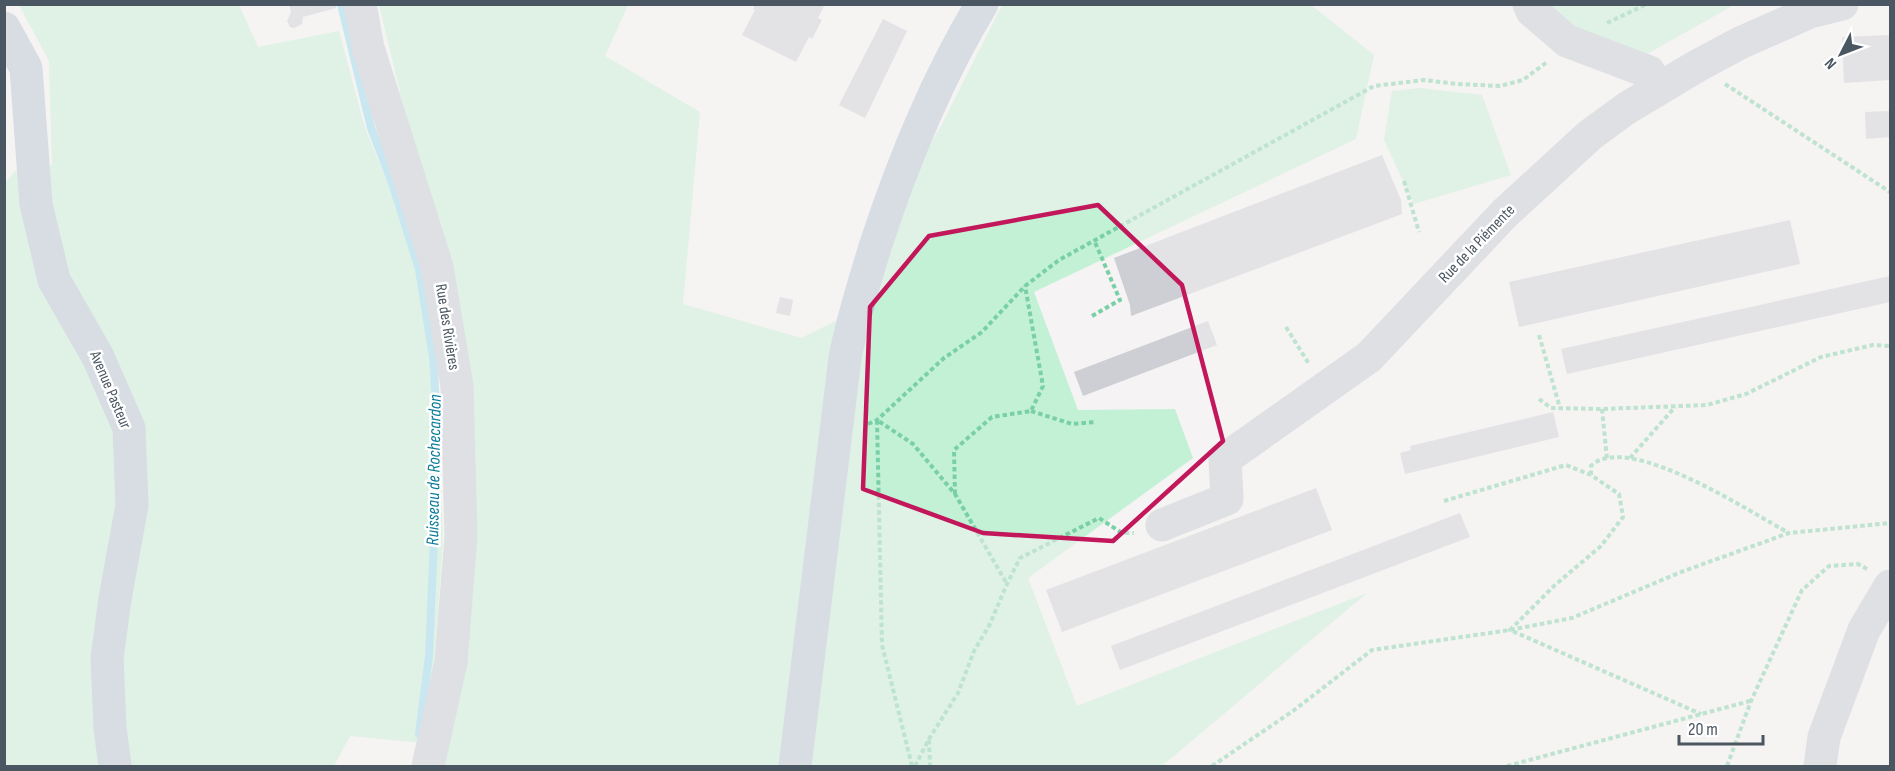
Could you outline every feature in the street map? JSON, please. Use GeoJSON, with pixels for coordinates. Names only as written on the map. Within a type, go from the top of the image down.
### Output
{"type":"FeatureCollection","features":[{"type":"Feature","properties":{"kind":"main road"},"geometry":{"type":"LineString","coordinates":[[795,766],[852,320],[891,198],[924,117],[982,4]]}},
{"type":"Feature","properties":{"kind":"main road","name":"Avenue Pasteur"},"geometry":{"type":"LineString","coordinates":[[4,28],[26,68],[36,204],[54,280],[98,357],[129,428],[132,505],[107,658],[110,728],[115,766]]}},
{"type":"Feature","properties":{"kind":"street","name":"Rue des Rivières"},"geometry":{"type":"LineString","coordinates":[[360,4],[368,48],[437,267],[457,387],[461,536],[451,662],[428,766]]}},
{"type":"Feature","properties":{"kind":"street"},"geometry":{"type":"LineString","coordinates":[[1528,4],[1532,11],[1567,41],[1649,72],[1659,89]]}},
{"type":"Feature","properties":{"kind":"street","name":"Rue de la Piémente"},"geometry":{"type":"LineString","coordinates":[[1162,525],[1227,499],[1225,459],[1369,357],[1505,213],[1582,143],[1627,108],[1697,66],[1806,8],[1842,4]]}},
{"type":"Feature","properties":{"kind":"street"},"geometry":{"type":"LineString","coordinates":[[1820,766],[1824,737],[1864,630],[1879,578]]}},
{"type":"Feature","properties":{"kind":"path"},"geometry":{"type":"LineString","coordinates":[[861,426],[877,420],[944,358],[982,332],[1024,286],[1059,260],[1374,86],[1424,80],[1500,86],[1523,80],[1552,59],[1567,41],[1647,4]]}},
{"type":"Feature","properties":{"kind":"path"},"geometry":{"type":"LineString","coordinates":[[1697,66],[1890,192]]}},
{"type":"Feature","properties":{"kind":"path"},"geometry":{"type":"LineString","coordinates":[[1404,181],[1419,232]]}},
{"type":"Feature","properties":{"kind":"path"},"geometry":{"type":"LineString","coordinates":[[1092,316],[1120,300],[1094,240]]}},
{"type":"Feature","properties":{"kind":"path"},"geometry":{"type":"LineString","coordinates":[[1024,286],[1043,386],[1031,411]]}},
{"type":"Feature","properties":{"kind":"path"},"geometry":{"type":"LineString","coordinates":[[1286,327],[1324,389]]}},
{"type":"Feature","properties":{"kind":"path"},"geometry":{"type":"LineString","coordinates":[[1539,335],[1560,408]]}},
{"type":"Feature","properties":{"kind":"path"},"geometry":{"type":"LineString","coordinates":[[1539,399],[1551,408],[1602,409],[1707,405],[1746,394],[1821,357],[1873,345],[1890,346]]}},
{"type":"Feature","properties":{"kind":"path"},"geometry":{"type":"LineString","coordinates":[[1630,458],[1675,406]]}},
{"type":"Feature","properties":{"kind":"path"},"geometry":{"type":"LineString","coordinates":[[1602,409],[1607,459]]}},
{"type":"Feature","properties":{"kind":"path"},"geometry":{"type":"LineString","coordinates":[[955,494],[954,450],[992,417],[1031,411],[1072,423],[1096,422]]}},
{"type":"Feature","properties":{"kind":"path"},"geometry":{"type":"LineString","coordinates":[[877,420],[913,444],[955,494],[1007,584]]}},
{"type":"Feature","properties":{"kind":"path"},"geometry":{"type":"LineString","coordinates":[[877,420],[882,645],[914,766]]}},
{"type":"Feature","properties":{"kind":"path"},"geometry":{"type":"LineString","coordinates":[[1591,475],[1591,466],[1596,461],[1630,458],[1705,485],[1789,533]]}},
{"type":"Feature","properties":{"kind":"path"},"geometry":{"type":"LineString","coordinates":[[1444,501],[1566,465],[1591,475],[1619,494],[1623,517],[1601,546],[1555,585],[1510,630]]}},
{"type":"Feature","properties":{"kind":"path"},"geometry":{"type":"LineString","coordinates":[[914,766],[958,693],[974,651],[989,626],[1020,558],[1099,518],[1122,533],[1145,533],[1162,525]]}},
{"type":"Feature","properties":{"kind":"path"},"geometry":{"type":"LineString","coordinates":[[1212,766],[1293,711],[1372,650],[1510,630],[1572,618],[1681,573],[1789,533],[1890,523]]}},
{"type":"Feature","properties":{"kind":"path"},"geometry":{"type":"LineString","coordinates":[[1726,765],[1751,701],[1802,590],[1829,566],[1858,564],[1879,578]]}},
{"type":"Feature","properties":{"kind":"path"},"geometry":{"type":"LineString","coordinates":[[1510,630],[1701,714]]}},
{"type":"Feature","properties":{"kind":"path"},"geometry":{"type":"LineString","coordinates":[[1507,766],[1751,701]]}},
{"type":"Feature","properties":{"kind":"path"},"geometry":{"type":"LineString","coordinates":[[929,739],[930,766]]}},
{"type":"Feature","properties":{"kind":"highlighted area"},"geometry":{"type":"Polygon","coordinates":[[[1098,205],[1182,285],[1223,441],[1113,541],[983,533],[863,489],[870,307],[929,236],[1098,205]]]}},
{"type":"Feature","properties":{"kind":"green space"},"geometry":{"type":"Polygon","coordinates":[[[19,5],[239,5],[258,47],[339,31],[365,128],[422,267],[439,390],[443,540],[435,657],[423,743],[350,736],[334,766],[5,766],[4,184],[15,171],[52,165],[49,61],[19,5]]]}},
{"type":"Feature","properties":{"kind":"green space"},"geometry":{"type":"Polygon","coordinates":[[[379,5],[628,5],[605,56],[700,112],[683,304],[801,338],[865,307],[899,196],[942,124],[1002,5],[1311,5],[1374,55],[1356,139],[1034,292],[1078,410],[1175,409],[1193,458],[1028,578],[1077,706],[1367,593],[1162,766],[440,766],[473,549],[404,109],[379,5]]]}},
{"type":"Feature","properties":{"kind":"green space"},"geometry":{"type":"Polygon","coordinates":[[[1542,5],[1734,5],[1638,59],[1586,41],[1542,5]]]}},
{"type":"Feature","properties":{"kind":"green space"},"geometry":{"type":"Polygon","coordinates":[[[1420,88],[1482,95],[1511,175],[1414,204],[1384,140],[1392,91],[1420,88]]]}},
{"type":"Feature","properties":{"kind":"building"},"geometry":{"type":"Polygon","coordinates":[[[289,4],[335,4],[336,8],[303,17],[302,24],[294,28],[290,27],[287,21],[291,12],[289,4]]]}},
{"type":"Feature","properties":{"kind":"building"},"geometry":{"type":"Polygon","coordinates":[[[755,4],[825,4],[818,18],[822,20],[812,39],[809,37],[796,62],[742,35],[755,10],[753,9],[755,4]]]}},
{"type":"Feature","properties":{"kind":"building"},"geometry":{"type":"Polygon","coordinates":[[[883,19],[907,31],[865,118],[839,105],[883,19]]]}},
{"type":"Feature","properties":{"kind":"building"},"geometry":{"type":"Polygon","coordinates":[[[1890,35],[1890,80],[1844,83],[1842,37],[1890,35]]]}},
{"type":"Feature","properties":{"kind":"building"},"geometry":{"type":"Polygon","coordinates":[[[1890,111],[1890,137],[1866,139],[1865,112],[1890,111]]]}},
{"type":"Feature","properties":{"kind":"building"},"geometry":{"type":"Polygon","coordinates":[[[1382,155],[1401,200],[1402,214],[1131,316],[1130,305],[1114,258],[1382,155]]]}},
{"type":"Feature","properties":{"kind":"building"},"geometry":{"type":"Polygon","coordinates":[[[1790,220],[1800,264],[1519,327],[1509,282],[1790,220]]]}},
{"type":"Feature","properties":{"kind":"building"},"geometry":{"type":"Polygon","coordinates":[[[1890,276],[1890,302],[1567,374],[1561,349],[1890,276]]]}},
{"type":"Feature","properties":{"kind":"building"},"geometry":{"type":"Polygon","coordinates":[[[780,297],[793,300],[790,316],[776,313],[780,297]]]}},
{"type":"Feature","properties":{"kind":"building"},"geometry":{"type":"Polygon","coordinates":[[[1208,321],[1217,345],[1083,396],[1074,372],[1208,321]]]}},
{"type":"Feature","properties":{"kind":"building"},"geometry":{"type":"Polygon","coordinates":[[[1553,412],[1559,437],[1405,474],[1400,453],[1411,450],[1410,446],[1553,412]]]}},
{"type":"Feature","properties":{"kind":"building"},"geometry":{"type":"Polygon","coordinates":[[[1316,488],[1332,530],[1062,632],[1046,590],[1316,488]]]}},
{"type":"Feature","properties":{"kind":"building"},"geometry":{"type":"Polygon","coordinates":[[[1460,513],[1470,537],[1120,670],[1111,646],[1460,513]]]}},
{"type":"Feature","properties":{"kind":"waterway","name":"Ruisseau de Rochecardon"},"geometry":{"type":"LineString","coordinates":[[341,4],[371,128],[392,183],[419,269],[433,357],[438,435],[437,468],[429,656],[419,734]]}}]}
